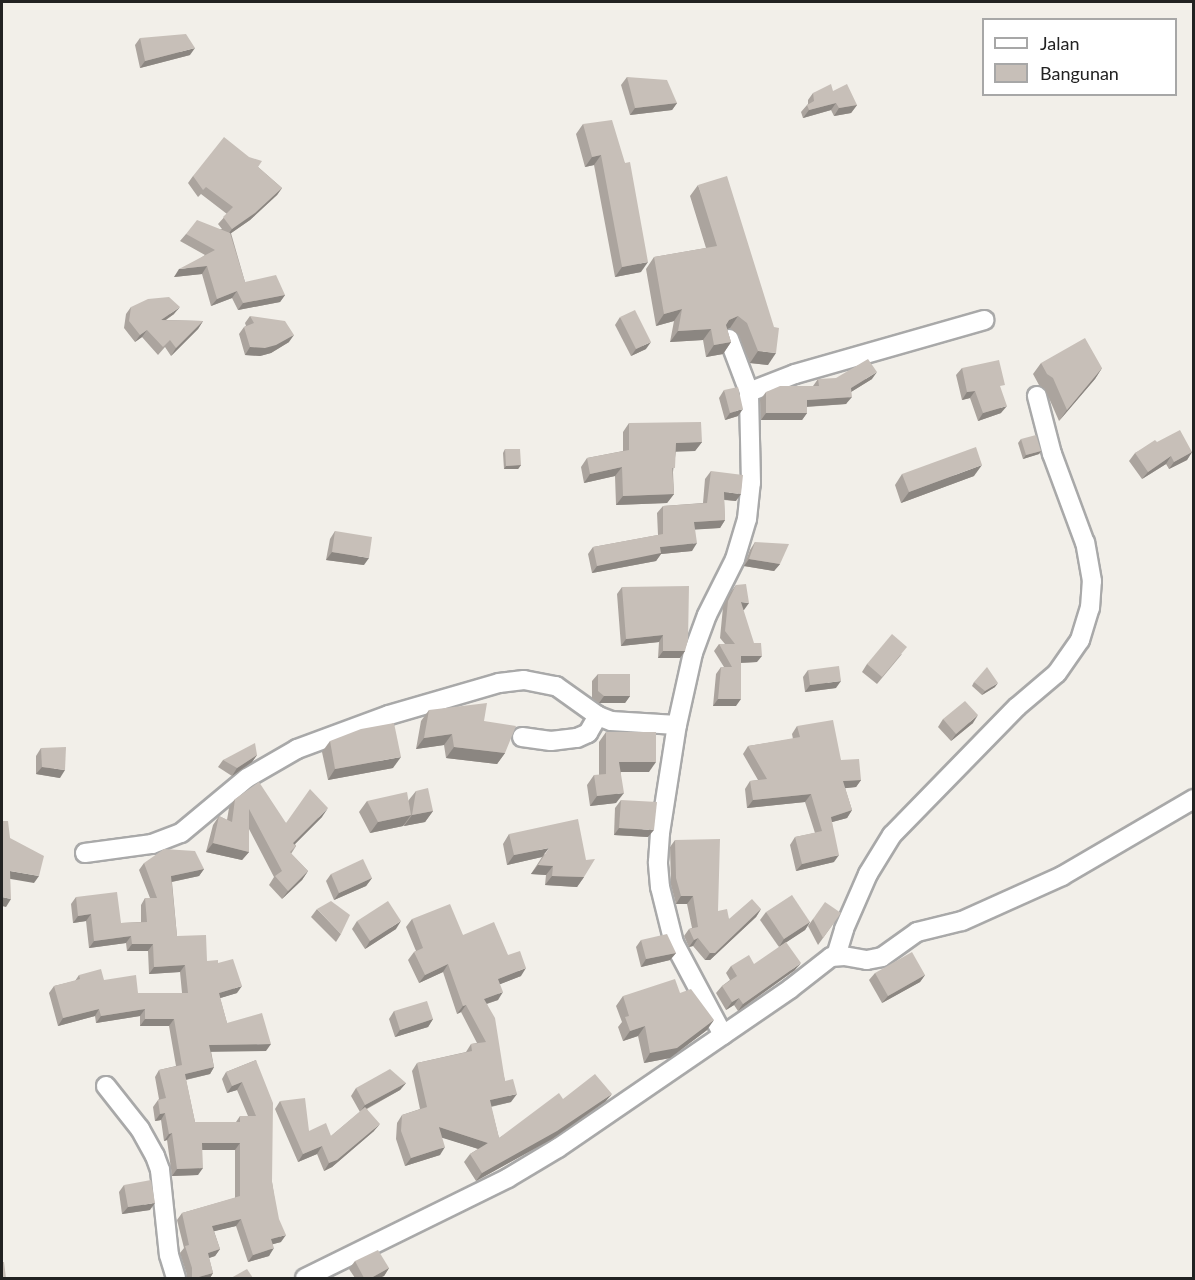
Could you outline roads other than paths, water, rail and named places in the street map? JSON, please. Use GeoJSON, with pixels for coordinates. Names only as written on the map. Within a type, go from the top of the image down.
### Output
{"type":"FeatureCollection","features":[{"type":"Feature","properties":{"kind":"street"},"geometry":{"type":"LineString","coordinates":[[749,392],[795,374],[984,320]]}},
{"type":"Feature","properties":{"kind":"street"},"geometry":{"type":"LineString","coordinates":[[723,1035],[674,942],[660,887],[660,833],[677,725],[697,641],[735,559],[747,519],[751,483],[749,392],[729,339]]}},
{"type":"Feature","properties":{"kind":"street"},"geometry":{"type":"LineString","coordinates":[[305,1278],[508,1178],[606,1117],[836,956],[844,928],[868,874],[892,836],[918,806],[1017,708],[1057,673],[1080,640],[1090,608],[1091,572],[1085,543],[1052,454],[1036,396]]}},
{"type":"Feature","properties":{"kind":"street"},"geometry":{"type":"LineString","coordinates":[[85,853],[152,844],[181,833],[247,778],[297,748],[389,715],[499,683],[524,680],[556,686],[598,716],[611,722],[677,725]]}},
{"type":"Feature","properties":{"kind":"street"},"geometry":{"type":"LineString","coordinates":[[522,737],[551,741],[577,738],[588,733],[598,716]]}},
{"type":"Feature","properties":{"kind":"street"},"geometry":{"type":"LineString","coordinates":[[836,956],[867,960],[882,957],[917,932],[962,921],[1062,876],[1194,799]]}},
{"type":"Feature","properties":{"kind":"street"},"geometry":{"type":"LineString","coordinates":[[106,1086],[140,1129],[155,1156],[160,1170],[169,1255],[176,1278]]}}]}
